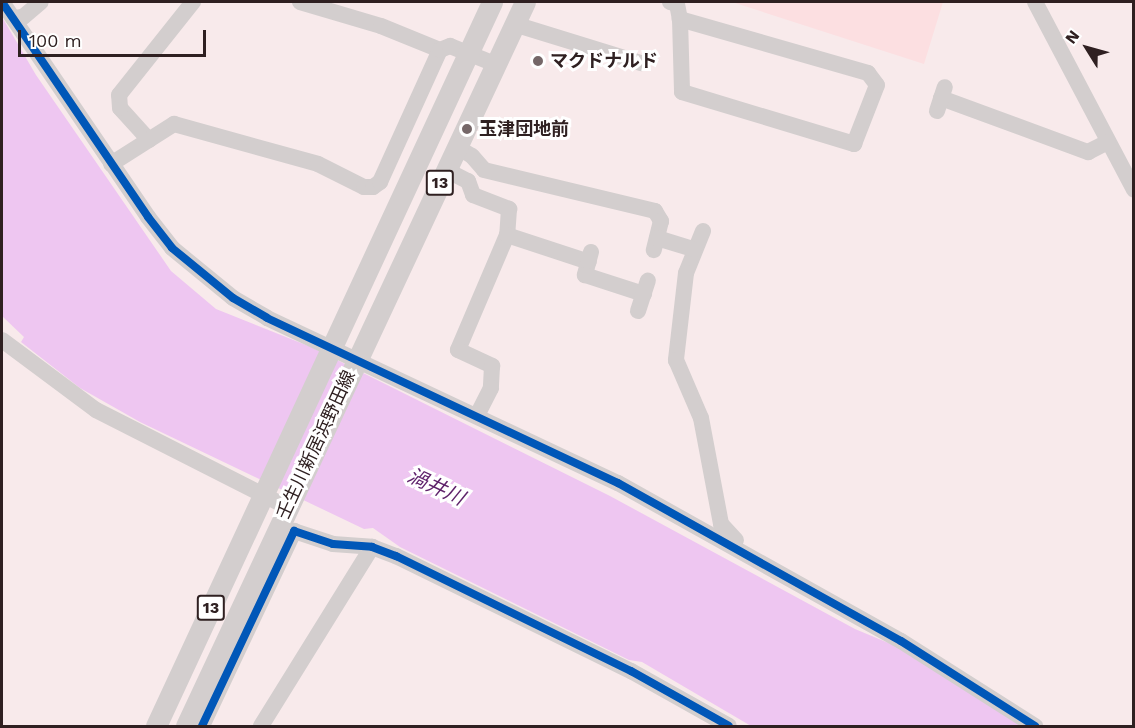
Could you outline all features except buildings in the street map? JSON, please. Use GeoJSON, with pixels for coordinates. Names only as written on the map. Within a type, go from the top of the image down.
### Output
{"type":"FeatureCollection","features":[{"type":"Feature","properties":{"kind":"main road","name":"壬生川新居浜野田線"},"geometry":{"type":"LineString","coordinates":[[156,726],[492,2]]}},
{"type":"Feature","properties":{"kind":"main road","name":"壬生川新居浜野田線"},"geometry":{"type":"LineString","coordinates":[[186,726],[525,2]]}},
{"type":"Feature","properties":{"kind":"street"},"geometry":{"type":"LineString","coordinates":[[2,2],[111,164],[172,248],[203,276],[267,318],[331,350],[618,483],[748,554],[966,680],[1035,726]]}},
{"type":"Feature","properties":{"kind":"street"},"geometry":{"type":"LineString","coordinates":[[14,18],[23,17],[41,2]]}},
{"type":"Feature","properties":{"kind":"street"},"geometry":{"type":"LineString","coordinates":[[148,140],[120,108],[119,95],[193,2]]}},
{"type":"Feature","properties":{"kind":"street"},"geometry":{"type":"LineString","coordinates":[[300,2],[381,26],[440,50]]}},
{"type":"Feature","properties":{"kind":"street"},"geometry":{"type":"LineString","coordinates":[[670,2],[677,4],[680,19],[682,92],[854,144],[877,85],[868,73],[680,19]]}},
{"type":"Feature","properties":{"kind":"street"},"geometry":{"type":"LineString","coordinates":[[1035,2],[1134,190]]}},
{"type":"Feature","properties":{"kind":"street"},"geometry":{"type":"LineString","coordinates":[[514,24],[641,63]]}},
{"type":"Feature","properties":{"kind":"street"},"geometry":{"type":"LineString","coordinates":[[111,164],[174,124],[318,164],[364,187],[380,182],[440,50],[450,46],[495,64]]}},
{"type":"Feature","properties":{"kind":"street"},"geometry":{"type":"LineString","coordinates":[[941,98],[1088,152],[1108,142]]}},
{"type":"Feature","properties":{"kind":"street"},"geometry":{"type":"LineString","coordinates":[[457,147],[472,156],[484,170],[655,211],[661,221],[655,244],[693,249]]}},
{"type":"Feature","properties":{"kind":"street"},"geometry":{"type":"LineString","coordinates":[[446,170],[468,181],[472,195],[509,209],[507,236],[458,350],[492,366],[491,388],[477,416]]}},
{"type":"Feature","properties":{"kind":"street"},"geometry":{"type":"LineString","coordinates":[[703,231],[693,249],[686,273],[676,360],[701,418],[721,524],[724,532],[747,548],[748,554]]}},
{"type":"Feature","properties":{"kind":"street"},"geometry":{"type":"LineString","coordinates":[[507,236],[590,257],[585,274],[646,288],[638,311]]}},
{"type":"Feature","properties":{"kind":"street"},"geometry":{"type":"LineString","coordinates":[[2,340],[96,410],[289,505]]}},
{"type":"Feature","properties":{"kind":"street"},"geometry":{"type":"LineString","coordinates":[[202,726],[294,531],[333,544],[372,547],[547,629],[708,721],[729,726]]}},
{"type":"Feature","properties":{"kind":"street"},"geometry":{"type":"LineString","coordinates":[[261,726],[372,547]]}},
{"type":"Feature","properties":{"kind":"shaded area"},"geometry":{"type":"Polygon","coordinates":[[[732,2],[943,2],[924,64],[732,2]]]}},
{"type":"Feature","properties":{"kind":"water","name":"渦井川"},"geometry":{"type":"Polygon","coordinates":[[[2,17],[36,75],[171,271],[216,309],[311,347],[610,496],[855,629],[898,647],[1025,726],[751,726],[642,662],[629,660],[400,547],[373,528],[364,529],[140,422],[80,388],[21,342],[24,337],[2,316],[2,17]]]}},
{"type":"Feature","properties":{"kind":"cycle path"},"geometry":{"type":"LineString","coordinates":[[2,2],[148,217],[172,248],[233,298],[267,318],[618,483],[901,641],[1035,726]]}},
{"type":"Feature","properties":{"kind":"cycle path"},"geometry":{"type":"LineString","coordinates":[[202,726],[294,531],[333,544],[372,547],[396,556],[631,671],[729,726]]}},
{"type":"Feature","properties":{"kind":"place","name":"マクドナルド"},"geometry":{"type":"Point","coordinates":[538,61]}},
{"type":"Feature","properties":{"kind":"place","name":"玉津団地前"},"geometry":{"type":"Point","coordinates":[467,129]}}]}
